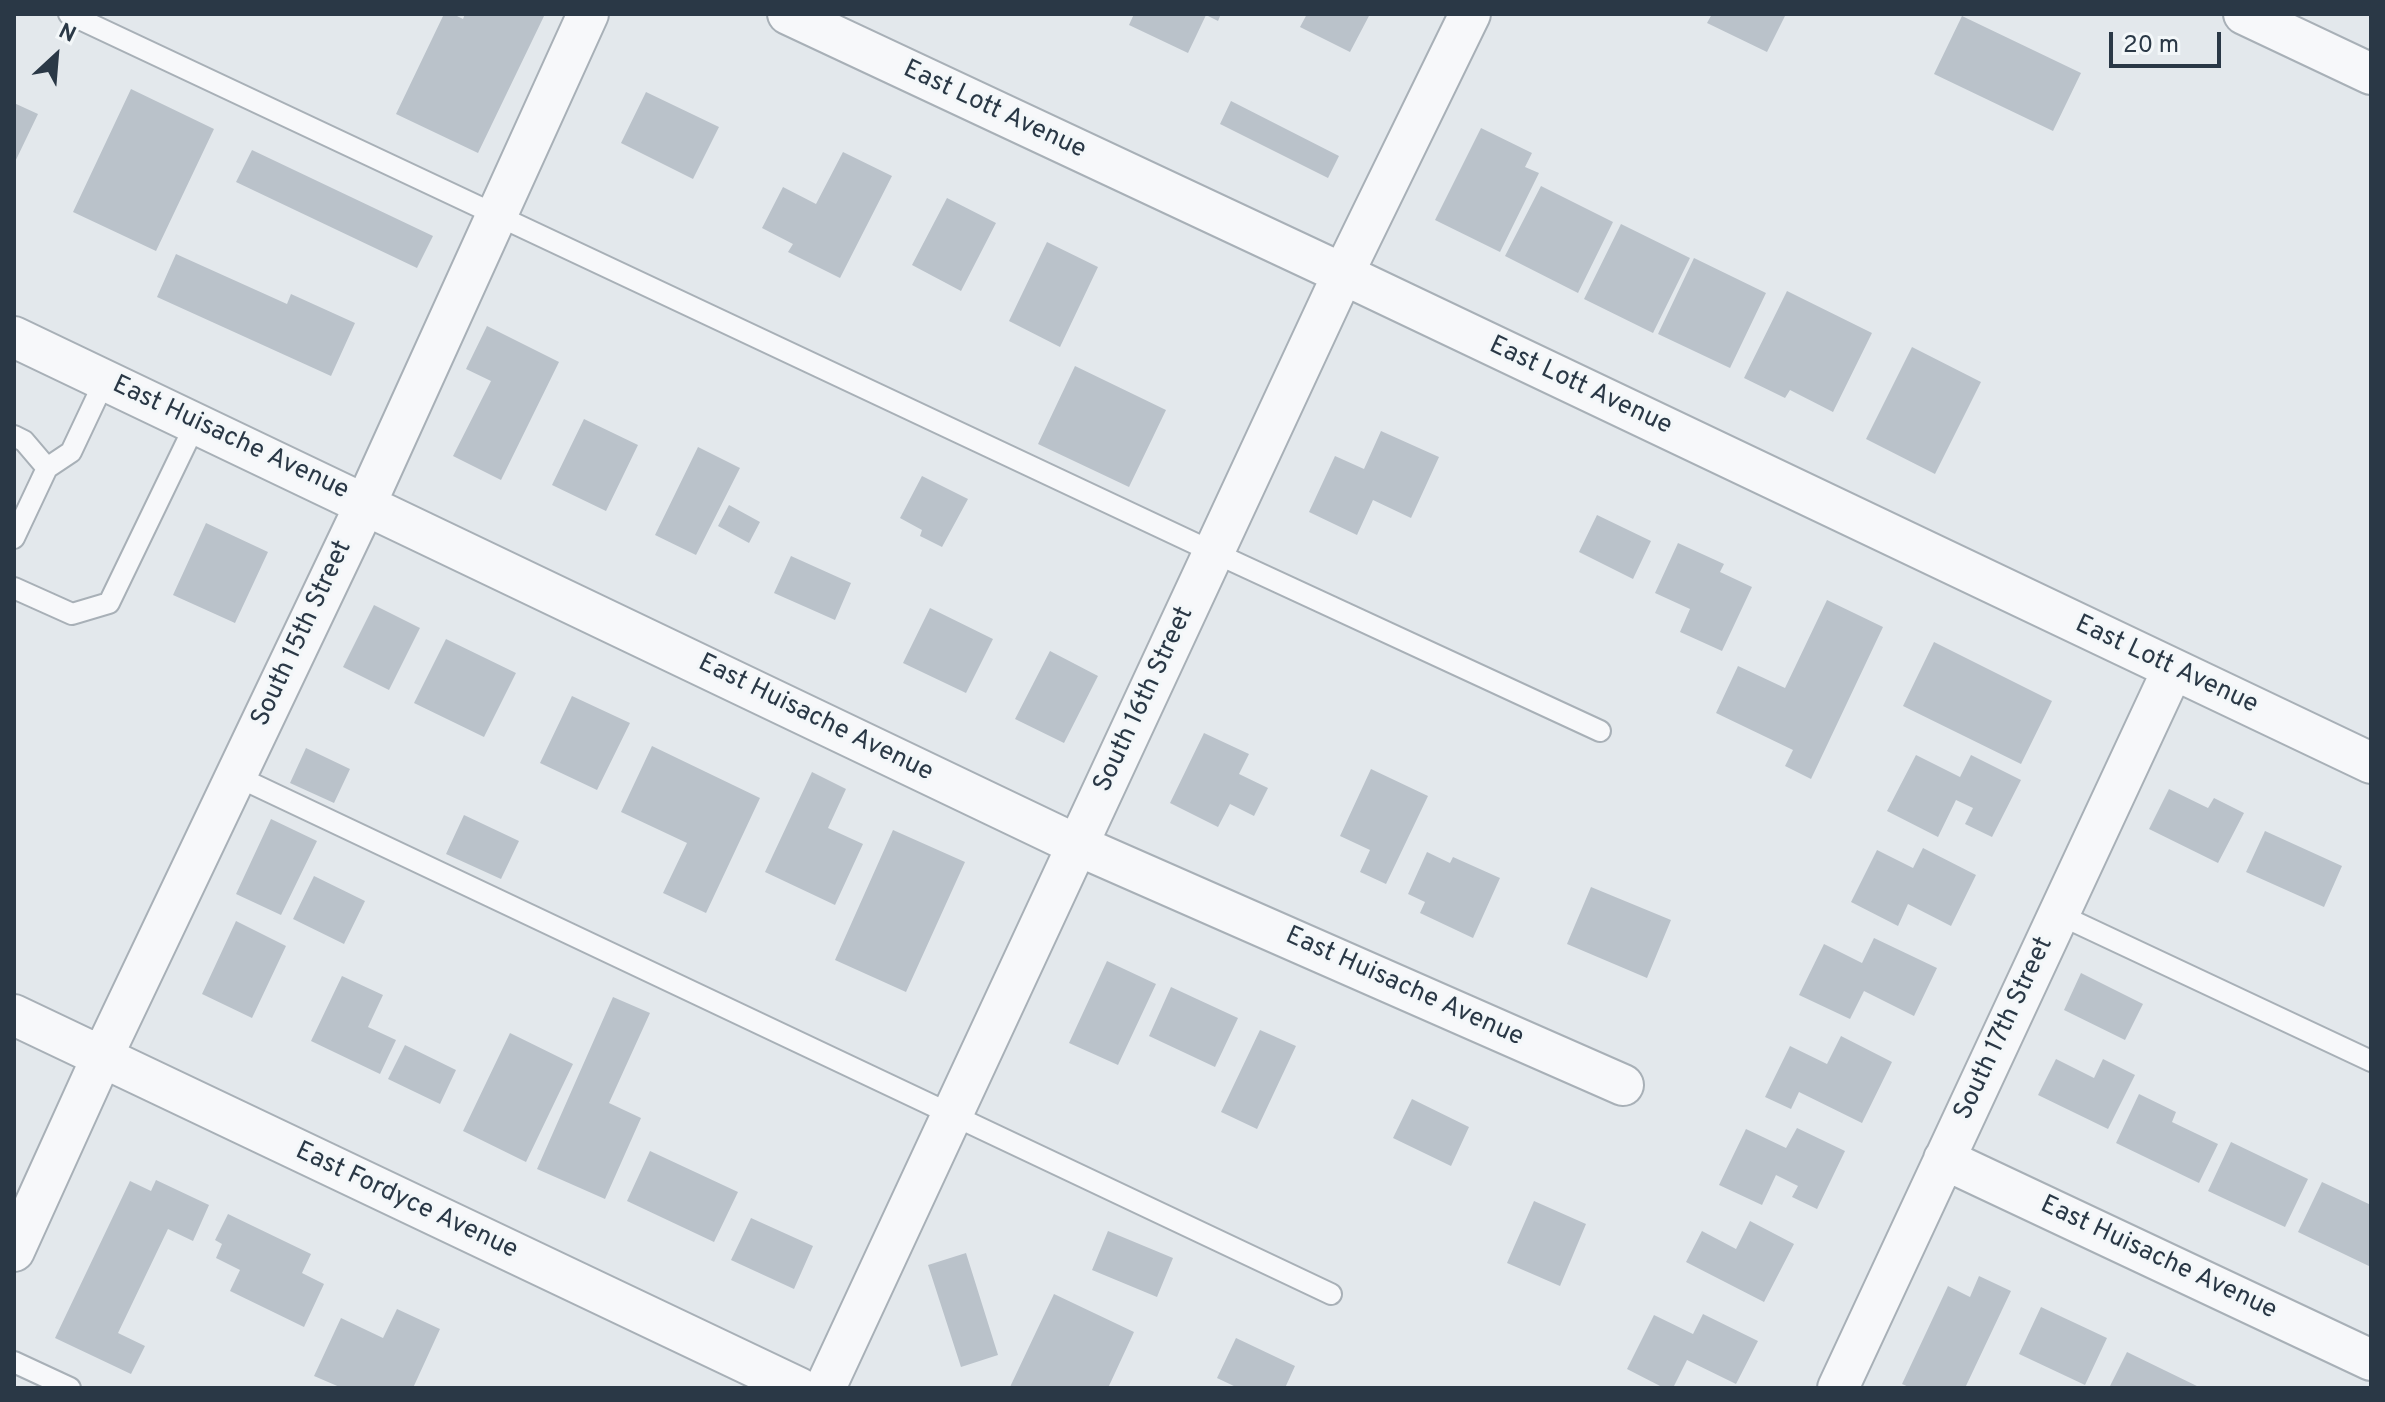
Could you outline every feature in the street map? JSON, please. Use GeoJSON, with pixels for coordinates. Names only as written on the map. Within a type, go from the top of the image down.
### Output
{"type":"FeatureCollection","features":[{"type":"Feature","properties":{"kind":"street","name":"South 15th Street"},"geometry":{"type":"LineString","coordinates":[[14,1251],[102,1057],[366,503],[588,14]]}},
{"type":"Feature","properties":{"kind":"street","name":"East Lott Avenue"},"geometry":{"type":"LineString","coordinates":[[788,14],[2371,763]]}},
{"type":"Feature","properties":{"kind":"street","name":"South 16th Street"},"geometry":{"type":"LineString","coordinates":[[825,1388],[1343,274],[1470,14]]}},
{"type":"Feature","properties":{"kind":"street"},"geometry":{"type":"LineString","coordinates":[[2244,14],[2371,74]]}},
{"type":"Feature","properties":{"kind":"street","name":"East Huisache Avenue"},"geometry":{"type":"LineString","coordinates":[[14,337],[1077,845],[1623,1085]]}},
{"type":"Feature","properties":{"kind":"street","name":"South 17th Street"},"geometry":{"type":"LineString","coordinates":[[1838,1388],[2173,669]]}},
{"type":"Feature","properties":{"kind":"street","name":"East Fordyce Avenue"},"geometry":{"type":"LineString","coordinates":[[14,1015],[799,1388]]}},
{"type":"Feature","properties":{"kind":"street","name":"East Huisache Avenue"},"geometry":{"type":"LineString","coordinates":[[1944,1159],[2371,1360]]}},
{"type":"Feature","properties":{"kind":"lane"},"geometry":{"type":"LineString","coordinates":[[69,14],[1600,731]]}},
{"type":"Feature","properties":{"kind":"lane"},"geometry":{"type":"LineString","coordinates":[[14,538],[47,468],[71,452],[105,380]]}},
{"type":"Feature","properties":{"kind":"lane"},"geometry":{"type":"LineString","coordinates":[[14,588],[72,614],[109,603],[196,423]]}},
{"type":"Feature","properties":{"kind":"lane"},"geometry":{"type":"LineString","coordinates":[[14,436],[24,441],[47,468]]}},
{"type":"Feature","properties":{"kind":"lane"},"geometry":{"type":"LineString","coordinates":[[236,776],[1331,1294]]}},
{"type":"Feature","properties":{"kind":"lane"},"geometry":{"type":"LineString","coordinates":[[2058,914],[2371,1061]]}},
{"type":"Feature","properties":{"kind":"lane"},"geometry":{"type":"LineString","coordinates":[[14,1362],[70,1388]]}},
{"type":"Feature","properties":{"kind":"building"},"geometry":{"type":"Polygon","coordinates":[[[444,14],[463,19],[465,14],[545,14],[478,153],[396,114],[444,14]]]}},
{"type":"Feature","properties":{"kind":"building"},"geometry":{"type":"Polygon","coordinates":[[[1134,14],[1221,14],[1218,21],[1206,15],[1188,53],[1129,25],[1134,14]]]}},
{"type":"Feature","properties":{"kind":"building"},"geometry":{"type":"Polygon","coordinates":[[[1307,14],[1370,14],[1350,52],[1300,27],[1307,14]]]}},
{"type":"Feature","properties":{"kind":"building"},"geometry":{"type":"Polygon","coordinates":[[[1712,14],[1786,14],[1767,52],[1707,23],[1712,14]]]}},
{"type":"Feature","properties":{"kind":"building"},"geometry":{"type":"Polygon","coordinates":[[[1962,16],[2081,73],[2053,131],[1934,74],[1962,16]]]}},
{"type":"Feature","properties":{"kind":"building"},"geometry":{"type":"Polygon","coordinates":[[[131,89],[214,129],[156,251],[73,212],[131,89]]]}},
{"type":"Feature","properties":{"kind":"building"},"geometry":{"type":"Polygon","coordinates":[[[646,92],[719,127],[693,179],[621,143],[646,92]]]}},
{"type":"Feature","properties":{"kind":"building"},"geometry":{"type":"Polygon","coordinates":[[[1231,101],[1339,156],[1328,178],[1220,124],[1231,101]]]}},
{"type":"Feature","properties":{"kind":"building"},"geometry":{"type":"Polygon","coordinates":[[[14,103],[38,114],[14,164],[14,103]]]}},
{"type":"Feature","properties":{"kind":"building"},"geometry":{"type":"Polygon","coordinates":[[[1481,128],[1532,153],[1525,167],[1539,173],[1500,252],[1435,220],[1481,128]]]}},
{"type":"Feature","properties":{"kind":"building"},"geometry":{"type":"Polygon","coordinates":[[[252,150],[433,236],[417,268],[236,182],[252,150]]]}},
{"type":"Feature","properties":{"kind":"building"},"geometry":{"type":"Polygon","coordinates":[[[843,152],[892,176],[840,278],[788,252],[793,244],[762,228],[783,187],[816,204],[843,152]]]}},
{"type":"Feature","properties":{"kind":"building"},"geometry":{"type":"Polygon","coordinates":[[[1541,186],[1613,222],[1578,293],[1505,256],[1541,186]]]}},
{"type":"Feature","properties":{"kind":"building"},"geometry":{"type":"Polygon","coordinates":[[[947,198],[996,223],[961,291],[912,265],[947,198]]]}},
{"type":"Feature","properties":{"kind":"building"},"geometry":{"type":"Polygon","coordinates":[[[1621,224],[1690,258],[1653,333],[1584,299],[1621,224]]]}},
{"type":"Feature","properties":{"kind":"building"},"geometry":{"type":"Polygon","coordinates":[[[1047,242],[1098,267],[1060,347],[1009,321],[1047,242]]]}},
{"type":"Feature","properties":{"kind":"building"},"geometry":{"type":"Polygon","coordinates":[[[176,254],[287,304],[291,294],[355,323],[331,376],[157,297],[176,254]]]}},
{"type":"Feature","properties":{"kind":"building"},"geometry":{"type":"Polygon","coordinates":[[[1694,258],[1766,293],[1730,368],[1658,334],[1694,258]]]}},
{"type":"Feature","properties":{"kind":"building"},"geometry":{"type":"Polygon","coordinates":[[[1787,291],[1872,333],[1833,412],[1790,390],[1785,398],[1744,378],[1787,291]]]}},
{"type":"Feature","properties":{"kind":"building"},"geometry":{"type":"Polygon","coordinates":[[[487,326],[559,362],[501,480],[453,456],[491,381],[466,369],[487,326]]]}},
{"type":"Feature","properties":{"kind":"building"},"geometry":{"type":"Polygon","coordinates":[[[1912,347],[1981,382],[1935,474],[1866,439],[1912,347]]]}},
{"type":"Feature","properties":{"kind":"building"},"geometry":{"type":"Polygon","coordinates":[[[1075,366],[1166,410],[1129,487],[1038,444],[1075,366]]]}},
{"type":"Feature","properties":{"kind":"building"},"geometry":{"type":"Polygon","coordinates":[[[584,419],[638,445],[606,511],[552,485],[584,419]]]}},
{"type":"Feature","properties":{"kind":"building"},"geometry":{"type":"Polygon","coordinates":[[[1381,431],[1439,457],[1411,518],[1373,500],[1357,535],[1309,512],[1335,456],[1364,469],[1381,431]]]}},
{"type":"Feature","properties":{"kind":"building"},"geometry":{"type":"Polygon","coordinates":[[[698,447],[740,468],[696,555],[655,535],[698,447]]]}},
{"type":"Feature","properties":{"kind":"building"},"geometry":{"type":"Polygon","coordinates":[[[922,476],[968,499],[942,547],[920,536],[922,530],[900,518],[922,476]]]}},
{"type":"Feature","properties":{"kind":"building"},"geometry":{"type":"Polygon","coordinates":[[[729,505],[760,522],[749,543],[718,526],[729,505]]]}},
{"type":"Feature","properties":{"kind":"building"},"geometry":{"type":"Polygon","coordinates":[[[1597,515],[1651,541],[1633,579],[1579,552],[1597,515]]]}},
{"type":"Feature","properties":{"kind":"building"},"geometry":{"type":"Polygon","coordinates":[[[206,523],[268,552],[235,623],[173,595],[206,523]]]}},
{"type":"Feature","properties":{"kind":"building"},"geometry":{"type":"Polygon","coordinates":[[[1678,543],[1724,564],[1720,572],[1752,587],[1722,651],[1680,632],[1690,609],[1655,593],[1678,543]]]}},
{"type":"Feature","properties":{"kind":"building"},"geometry":{"type":"Polygon","coordinates":[[[791,556],[851,583],[835,620],[774,593],[791,556]]]}},
{"type":"Feature","properties":{"kind":"building"},"geometry":{"type":"Polygon","coordinates":[[[1827,600],[1883,627],[1811,779],[1785,766],[1793,750],[1716,713],[1738,666],[1785,688],[1827,600]]]}},
{"type":"Feature","properties":{"kind":"building"},"geometry":{"type":"Polygon","coordinates":[[[374,605],[420,628],[389,690],[343,667],[374,605]]]}},
{"type":"Feature","properties":{"kind":"building"},"geometry":{"type":"Polygon","coordinates":[[[930,608],[993,639],[966,693],[903,663],[930,608]]]}},
{"type":"Feature","properties":{"kind":"building"},"geometry":{"type":"Polygon","coordinates":[[[446,639],[516,673],[484,737],[414,703],[446,639]]]}},
{"type":"Feature","properties":{"kind":"building"},"geometry":{"type":"Polygon","coordinates":[[[1934,642],[2052,701],[2021,764],[1903,706],[1934,642]]]}},
{"type":"Feature","properties":{"kind":"building"},"geometry":{"type":"Polygon","coordinates":[[[1050,651],[1098,676],[1064,743],[1015,719],[1050,651]]]}},
{"type":"Feature","properties":{"kind":"building"},"geometry":{"type":"Polygon","coordinates":[[[572,696],[630,723],[597,790],[540,763],[572,696]]]}},
{"type":"Feature","properties":{"kind":"building"},"geometry":{"type":"Polygon","coordinates":[[[1204,733],[1249,754],[1239,774],[1268,788],[1254,816],[1230,804],[1218,827],[1170,803],[1204,733]]]}},
{"type":"Feature","properties":{"kind":"building"},"geometry":{"type":"Polygon","coordinates":[[[652,746],[760,798],[706,913],[663,893],[687,843],[621,812],[652,746]]]}},
{"type":"Feature","properties":{"kind":"building"},"geometry":{"type":"Polygon","coordinates":[[[306,748],[350,769],[334,803],[290,783],[306,748]]]}},
{"type":"Feature","properties":{"kind":"building"},"geometry":{"type":"Polygon","coordinates":[[[1916,755],[1960,777],[1971,755],[2021,780],[1992,837],[1965,824],[1973,808],[1956,800],[1938,837],[1887,811],[1916,755]]]}},
{"type":"Feature","properties":{"kind":"building"},"geometry":{"type":"Polygon","coordinates":[[[1371,769],[1428,796],[1386,884],[1360,872],[1370,850],[1340,836],[1371,769]]]}},
{"type":"Feature","properties":{"kind":"building"},"geometry":{"type":"Polygon","coordinates":[[[812,772],[846,789],[828,828],[863,844],[835,905],[765,872],[812,772]]]}},
{"type":"Feature","properties":{"kind":"building"},"geometry":{"type":"Polygon","coordinates":[[[2169,789],[2208,808],[2214,798],[2244,813],[2218,863],[2149,829],[2169,789]]]}},
{"type":"Feature","properties":{"kind":"building"},"geometry":{"type":"Polygon","coordinates":[[[464,815],[519,841],[501,879],[446,854],[464,815]]]}},
{"type":"Feature","properties":{"kind":"building"},"geometry":{"type":"Polygon","coordinates":[[[271,819],[317,841],[281,915],[236,894],[271,819]]]}},
{"type":"Feature","properties":{"kind":"building"},"geometry":{"type":"Polygon","coordinates":[[[893,830],[965,862],[906,992],[835,960],[893,830]]]}},
{"type":"Feature","properties":{"kind":"building"},"geometry":{"type":"Polygon","coordinates":[[[2265,831],[2342,866],[2324,907],[2246,872],[2265,831]]]}},
{"type":"Feature","properties":{"kind":"building"},"geometry":{"type":"Polygon","coordinates":[[[1923,848],[1976,875],[1951,926],[1908,904],[1898,926],[1851,902],[1877,850],[1913,868],[1923,848]]]}},
{"type":"Feature","properties":{"kind":"building"},"geometry":{"type":"Polygon","coordinates":[[[1427,852],[1450,863],[1453,857],[1500,878],[1473,938],[1420,913],[1425,902],[1408,894],[1427,852]]]}},
{"type":"Feature","properties":{"kind":"building"},"geometry":{"type":"Polygon","coordinates":[[[314,876],[365,901],[344,944],[293,919],[314,876]]]}},
{"type":"Feature","properties":{"kind":"building"},"geometry":{"type":"Polygon","coordinates":[[[1591,887],[1671,920],[1647,978],[1567,944],[1591,887]]]}},
{"type":"Feature","properties":{"kind":"building"},"geometry":{"type":"Polygon","coordinates":[[[236,921],[286,946],[252,1018],[202,994],[236,921]]]}},
{"type":"Feature","properties":{"kind":"building"},"geometry":{"type":"Polygon","coordinates":[[[1874,938],[1937,968],[1914,1016],[1864,991],[1850,1019],[1799,995],[1824,944],[1862,963],[1874,938]]]}},
{"type":"Feature","properties":{"kind":"building"},"geometry":{"type":"Polygon","coordinates":[[[1107,961],[1156,984],[1118,1065],[1069,1043],[1107,961]]]}},
{"type":"Feature","properties":{"kind":"building"},"geometry":{"type":"Polygon","coordinates":[[[2081,973],[2143,1004],[2125,1040],[2064,1010],[2081,973]]]}},
{"type":"Feature","properties":{"kind":"building"},"geometry":{"type":"Polygon","coordinates":[[[342,976],[383,995],[368,1027],[396,1040],[380,1074],[311,1041],[342,976]]]}},
{"type":"Feature","properties":{"kind":"building"},"geometry":{"type":"Polygon","coordinates":[[[1171,987],[1238,1018],[1215,1067],[1149,1036],[1171,987]]]}},
{"type":"Feature","properties":{"kind":"building"},"geometry":{"type":"Polygon","coordinates":[[[613,997],[650,1013],[609,1103],[641,1118],[605,1199],[537,1169],[613,997]]]}},
{"type":"Feature","properties":{"kind":"building"},"geometry":{"type":"Polygon","coordinates":[[[1260,1030],[1296,1046],[1257,1129],[1221,1112],[1260,1030]]]}},
{"type":"Feature","properties":{"kind":"building"},"geometry":{"type":"Polygon","coordinates":[[[510,1033],[573,1064],[526,1162],[463,1131],[510,1033]]]}},
{"type":"Feature","properties":{"kind":"building"},"geometry":{"type":"Polygon","coordinates":[[[1841,1036],[1892,1062],[1862,1123],[1799,1092],[1791,1109],[1765,1097],[1790,1046],[1827,1064],[1841,1036]]]}},
{"type":"Feature","properties":{"kind":"building"},"geometry":{"type":"Polygon","coordinates":[[[405,1045],[456,1070],[440,1104],[388,1079],[405,1045]]]}},
{"type":"Feature","properties":{"kind":"building"},"geometry":{"type":"Polygon","coordinates":[[[2056,1059],[2094,1078],[2103,1059],[2135,1075],[2108,1129],[2038,1095],[2056,1059]]]}},
{"type":"Feature","properties":{"kind":"building"},"geometry":{"type":"Polygon","coordinates":[[[2139,1094],[2176,1112],[2172,1122],[2218,1144],[2199,1183],[2116,1143],[2139,1094]]]}},
{"type":"Feature","properties":{"kind":"building"},"geometry":{"type":"Polygon","coordinates":[[[1412,1099],[1469,1127],[1451,1166],[1393,1138],[1412,1099]]]}},
{"type":"Feature","properties":{"kind":"building"},"geometry":{"type":"Polygon","coordinates":[[[1797,1128],[1845,1151],[1817,1209],[1792,1197],[1798,1186],[1776,1175],[1762,1205],[1719,1185],[1746,1129],[1786,1148],[1797,1128]]]}},
{"type":"Feature","properties":{"kind":"building"},"geometry":{"type":"Polygon","coordinates":[[[2231,1142],[2308,1179],[2285,1227],[2208,1191],[2231,1142]]]}},
{"type":"Feature","properties":{"kind":"building"},"geometry":{"type":"Polygon","coordinates":[[[650,1151],[738,1192],[714,1242],[627,1201],[650,1151]]]}},
{"type":"Feature","properties":{"kind":"building"},"geometry":{"type":"Polygon","coordinates":[[[156,1180],[209,1205],[193,1241],[168,1229],[118,1333],[145,1346],[131,1374],[55,1338],[130,1181],[151,1191],[156,1180]]]}},
{"type":"Feature","properties":{"kind":"building"},"geometry":{"type":"Polygon","coordinates":[[[2322,1182],[2371,1205],[2371,1267],[2298,1232],[2322,1182]]]}},
{"type":"Feature","properties":{"kind":"building"},"geometry":{"type":"Polygon","coordinates":[[[1534,1201],[1586,1224],[1560,1286],[1507,1263],[1534,1201]]]}},
{"type":"Feature","properties":{"kind":"building"},"geometry":{"type":"Polygon","coordinates":[[[228,1214],[311,1254],[302,1273],[324,1284],[304,1327],[230,1291],[240,1270],[216,1258],[222,1244],[215,1240],[228,1214]]]}},
{"type":"Feature","properties":{"kind":"building"},"geometry":{"type":"Polygon","coordinates":[[[751,1218],[813,1246],[794,1289],[731,1260],[751,1218]]]}},
{"type":"Feature","properties":{"kind":"building"},"geometry":{"type":"Polygon","coordinates":[[[1750,1221],[1794,1244],[1764,1302],[1686,1262],[1702,1231],[1736,1249],[1750,1221]]]}},
{"type":"Feature","properties":{"kind":"building"},"geometry":{"type":"Polygon","coordinates":[[[1108,1231],[1173,1258],[1157,1297],[1092,1270],[1108,1231]]]}},
{"type":"Feature","properties":{"kind":"building"},"geometry":{"type":"Polygon","coordinates":[[[966,1253],[998,1355],[961,1367],[928,1265],[966,1253]]]}},
{"type":"Feature","properties":{"kind":"building"},"geometry":{"type":"Polygon","coordinates":[[[1979,1276],[2011,1291],[1965,1388],[1911,1388],[1902,1384],[1948,1286],[1970,1297],[1979,1276]]]}},
{"type":"Feature","properties":{"kind":"building"},"geometry":{"type":"Polygon","coordinates":[[[1054,1294],[1134,1332],[1108,1388],[1010,1387],[1054,1294]]]}},
{"type":"Feature","properties":{"kind":"building"},"geometry":{"type":"Polygon","coordinates":[[[2041,1307],[2107,1338],[2085,1385],[2019,1354],[2041,1307]]]}},
{"type":"Feature","properties":{"kind":"building"},"geometry":{"type":"Polygon","coordinates":[[[397,1309],[440,1329],[413,1388],[342,1388],[314,1376],[341,1318],[383,1338],[397,1309]]]}},
{"type":"Feature","properties":{"kind":"building"},"geometry":{"type":"Polygon","coordinates":[[[1703,1314],[1758,1341],[1736,1384],[1687,1360],[1673,1388],[1664,1388],[1627,1369],[1654,1315],[1693,1334],[1703,1314]]]}},
{"type":"Feature","properties":{"kind":"building"},"geometry":{"type":"Polygon","coordinates":[[[1236,1338],[1295,1366],[1285,1388],[1238,1388],[1217,1378],[1236,1338]]]}},
{"type":"Feature","properties":{"kind":"building"},"geometry":{"type":"Polygon","coordinates":[[[2127,1352],[2201,1388],[2109,1388],[2127,1352]]]}}]}
